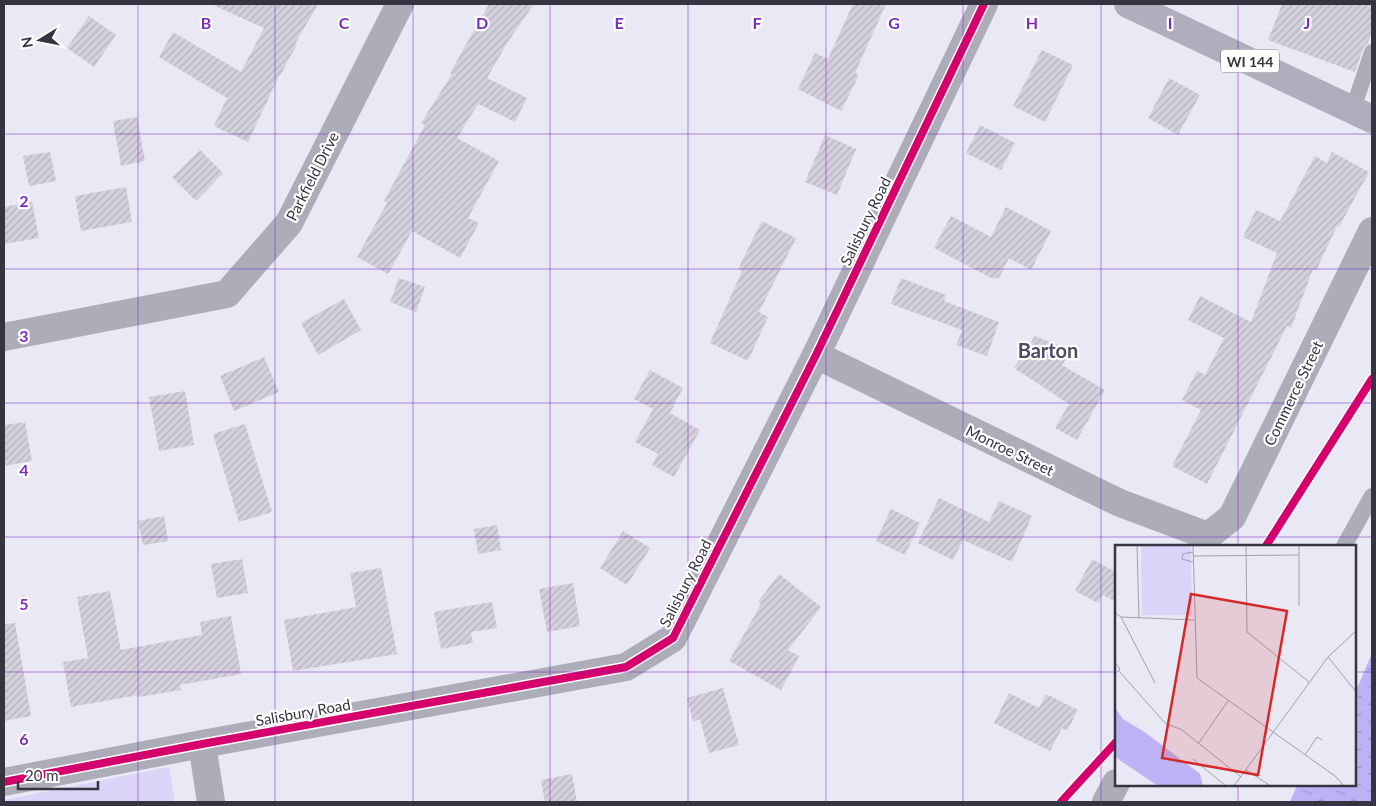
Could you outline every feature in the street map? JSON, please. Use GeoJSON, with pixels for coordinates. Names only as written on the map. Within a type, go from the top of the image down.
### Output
{"type":"FeatureCollection","features":[{"type":"Feature","properties":{"kind":"main road","name":"WI 144"},"geometry":{"type":"LineString","coordinates":[[1128,4],[1362,114]]}},
{"type":"Feature","properties":{"kind":"street","name":"Parkfield Drive"},"geometry":{"type":"LineString","coordinates":[[4,336],[227,294],[289,223],[400,4]]}},
{"type":"Feature","properties":{"kind":"street","name":"Salisbury Road"},"geometry":{"type":"LineString","coordinates":[[4,782],[626,667],[673,638],[816,355],[984,4]]}},
{"type":"Feature","properties":{"kind":"street","name":"Commerce Street"},"geometry":{"type":"LineString","coordinates":[[1205,541],[1232,517],[1372,231]]}},
{"type":"Feature","properties":{"kind":"street","name":"Monroe Street"},"geometry":{"type":"LineString","coordinates":[[816,355],[1120,503],[1205,541]]}},
{"type":"Feature","properties":{"kind":"street"},"geometry":{"type":"LineString","coordinates":[[202,744],[211,802]]}},
{"type":"Feature","properties":{"kind":"street"},"geometry":{"type":"LineString","coordinates":[[1106,802],[1115,785]]}},
{"type":"Feature","properties":{"kind":"lane"},"geometry":{"type":"LineString","coordinates":[[1362,114],[1372,52]]}},
{"type":"Feature","properties":{"kind":"lane"},"geometry":{"type":"LineString","coordinates":[[1345,545],[1372,496]]}},
{"type":"Feature","properties":{"kind":"shaded area"},"geometry":{"type":"Polygon","coordinates":[[[169,767],[175,802],[4,802],[4,800],[169,767]]]}},
{"type":"Feature","properties":{"kind":"water"},"geometry":{"type":"Polygon","coordinates":[[[1372,653],[1372,802],[1290,802],[1297,786],[1356,786],[1356,689],[1372,653]]]}},
{"type":"Feature","properties":{"kind":"building"},"geometry":{"type":"Polygon","coordinates":[[[211,4],[318,4],[295,44],[297,44],[279,76],[248,142],[214,126],[227,98],[159,57],[173,32],[241,72],[264,28],[211,4]]]}},
{"type":"Feature","properties":{"kind":"building"},"geometry":{"type":"Polygon","coordinates":[[[489,4],[534,4],[509,40],[487,78],[527,98],[515,122],[478,104],[457,138],[499,161],[468,218],[479,223],[460,258],[412,231],[388,274],[357,257],[387,203],[384,201],[425,125],[421,123],[452,74],[450,73],[489,4]]]}},
{"type":"Feature","properties":{"kind":"building"},"geometry":{"type":"Polygon","coordinates":[[[853,4],[886,4],[855,73],[859,75],[841,111],[798,89],[815,53],[828,59],[853,4]]]}},
{"type":"Feature","properties":{"kind":"building"},"geometry":{"type":"Polygon","coordinates":[[[1282,4],[1372,4],[1372,32],[1368,43],[1363,49],[1355,72],[1268,40],[1282,4]]]}},
{"type":"Feature","properties":{"kind":"building"},"geometry":{"type":"Polygon","coordinates":[[[89,16],[116,35],[94,67],[67,48],[89,16]]]}},
{"type":"Feature","properties":{"kind":"building"},"geometry":{"type":"Polygon","coordinates":[[[1042,50],[1073,65],[1045,122],[1013,106],[1042,50]]]}},
{"type":"Feature","properties":{"kind":"building"},"geometry":{"type":"Polygon","coordinates":[[[1169,78],[1200,95],[1178,135],[1148,118],[1169,78]]]}},
{"type":"Feature","properties":{"kind":"building"},"geometry":{"type":"Polygon","coordinates":[[[137,117],[145,161],[121,166],[113,121],[137,117]]]}},
{"type":"Feature","properties":{"kind":"building"},"geometry":{"type":"Polygon","coordinates":[[[980,125],[1015,143],[1001,170],[966,153],[980,125]]]}},
{"type":"Feature","properties":{"kind":"building"},"geometry":{"type":"Polygon","coordinates":[[[825,135],[856,149],[837,195],[805,182],[825,135]]]}},
{"type":"Feature","properties":{"kind":"building"},"geometry":{"type":"Polygon","coordinates":[[[200,150],[223,173],[196,201],[172,177],[200,150]]]}},
{"type":"Feature","properties":{"kind":"building"},"geometry":{"type":"Polygon","coordinates":[[[50,152],[56,181],[29,186],[23,156],[50,152]]]}},
{"type":"Feature","properties":{"kind":"building"},"geometry":{"type":"Polygon","coordinates":[[[1332,152],[1369,172],[1339,227],[1337,226],[1316,271],[1313,269],[1291,328],[1287,326],[1207,484],[1172,466],[1201,410],[1182,400],[1197,371],[1205,375],[1224,338],[1188,320],[1200,296],[1251,322],[1277,253],[1243,237],[1256,210],[1280,221],[1315,156],[1327,163],[1332,152]]]}},
{"type":"Feature","properties":{"kind":"building"},"geometry":{"type":"Polygon","coordinates":[[[126,187],[132,222],[81,231],[75,196],[126,187]]]}},
{"type":"Feature","properties":{"kind":"building"},"geometry":{"type":"Polygon","coordinates":[[[32,202],[39,238],[4,244],[4,207],[32,202]]]}},
{"type":"Feature","properties":{"kind":"building"},"geometry":{"type":"Polygon","coordinates":[[[1006,207],[1051,231],[1031,270],[1009,258],[999,278],[991,278],[934,248],[951,216],[991,237],[1006,207]]]}},
{"type":"Feature","properties":{"kind":"building"},"geometry":{"type":"Polygon","coordinates":[[[762,221],[796,238],[759,312],[768,317],[748,361],[710,343],[742,271],[738,269],[762,221]]]}},
{"type":"Feature","properties":{"kind":"building"},"geometry":{"type":"Polygon","coordinates":[[[399,278],[425,287],[416,312],[390,302],[399,278]]]}},
{"type":"Feature","properties":{"kind":"building"},"geometry":{"type":"Polygon","coordinates":[[[901,278],[946,295],[944,301],[999,322],[987,356],[956,345],[962,330],[891,304],[901,278]]]}},
{"type":"Feature","properties":{"kind":"building"},"geometry":{"type":"Polygon","coordinates":[[[344,299],[361,330],[318,355],[301,323],[344,299]]]}},
{"type":"Feature","properties":{"kind":"building"},"geometry":{"type":"Polygon","coordinates":[[[1035,336],[1071,350],[1062,365],[1105,390],[1077,440],[1055,428],[1069,404],[1014,368],[1035,336]]]}},
{"type":"Feature","properties":{"kind":"building"},"geometry":{"type":"Polygon","coordinates":[[[264,357],[279,392],[234,411],[220,376],[264,357]]]}},
{"type":"Feature","properties":{"kind":"building"},"geometry":{"type":"Polygon","coordinates":[[[650,370],[683,388],[670,413],[700,430],[674,477],[652,465],[658,454],[635,442],[653,409],[634,399],[650,370]]]}},
{"type":"Feature","properties":{"kind":"building"},"geometry":{"type":"Polygon","coordinates":[[[185,391],[194,445],[159,451],[149,397],[185,391]]]}},
{"type":"Feature","properties":{"kind":"building"},"geometry":{"type":"Polygon","coordinates":[[[25,422],[32,461],[4,466],[4,425],[25,422]]]}},
{"type":"Feature","properties":{"kind":"building"},"geometry":{"type":"Polygon","coordinates":[[[245,424],[272,512],[239,522],[213,434],[245,424]]]}},
{"type":"Feature","properties":{"kind":"building"},"geometry":{"type":"Polygon","coordinates":[[[939,498],[989,522],[999,501],[1032,516],[1012,562],[963,540],[953,560],[918,543],[939,498]]]}},
{"type":"Feature","properties":{"kind":"building"},"geometry":{"type":"Polygon","coordinates":[[[891,509],[920,523],[905,555],[876,541],[891,509]]]}},
{"type":"Feature","properties":{"kind":"building"},"geometry":{"type":"Polygon","coordinates":[[[164,516],[168,541],[143,545],[138,521],[164,516]]]}},
{"type":"Feature","properties":{"kind":"building"},"geometry":{"type":"Polygon","coordinates":[[[497,525],[501,550],[478,554],[474,529],[497,525]]]}},
{"type":"Feature","properties":{"kind":"building"},"geometry":{"type":"Polygon","coordinates":[[[623,531],[650,548],[627,585],[600,568],[623,531]]]}},
{"type":"Feature","properties":{"kind":"building"},"geometry":{"type":"Polygon","coordinates":[[[242,559],[248,593],[217,598],[211,564],[242,559]]]}},
{"type":"Feature","properties":{"kind":"building"},"geometry":{"type":"Polygon","coordinates":[[[1092,559],[1115,571],[1115,601],[1103,595],[1098,603],[1075,591],[1092,559]]]}},
{"type":"Feature","properties":{"kind":"building"},"geometry":{"type":"Polygon","coordinates":[[[381,568],[397,654],[293,671],[284,620],[356,607],[350,573],[381,568]]]}},
{"type":"Feature","properties":{"kind":"building"},"geometry":{"type":"Polygon","coordinates":[[[779,574],[821,607],[788,650],[799,656],[781,690],[729,661],[761,604],[758,602],[779,574]]]}},
{"type":"Feature","properties":{"kind":"building"},"geometry":{"type":"Polygon","coordinates":[[[573,583],[580,626],[547,632],[539,589],[573,583]]]}},
{"type":"Feature","properties":{"kind":"building"},"geometry":{"type":"Polygon","coordinates":[[[110,591],[121,650],[202,635],[200,622],[231,616],[241,674],[180,685],[181,690],[139,697],[138,695],[71,707],[63,662],[88,658],[77,597],[110,591]]]}},
{"type":"Feature","properties":{"kind":"building"},"geometry":{"type":"Polygon","coordinates":[[[492,602],[497,628],[471,632],[473,643],[441,649],[434,612],[492,602]]]}},
{"type":"Feature","properties":{"kind":"building"},"geometry":{"type":"Polygon","coordinates":[[[15,623],[31,716],[4,721],[4,624],[15,623]]]}},
{"type":"Feature","properties":{"kind":"building"},"geometry":{"type":"Polygon","coordinates":[[[723,688],[739,745],[709,753],[700,719],[693,722],[687,698],[723,688]]]}},
{"type":"Feature","properties":{"kind":"building"},"geometry":{"type":"Polygon","coordinates":[[[1009,693],[1039,708],[1046,694],[1078,710],[1067,731],[1062,728],[1050,751],[994,723],[1009,693]]]}},
{"type":"Feature","properties":{"kind":"building"},"geometry":{"type":"Polygon","coordinates":[[[572,774],[577,802],[545,802],[541,780],[572,774]]]}},
{"type":"Feature","properties":{"kind":"cycle path"},"geometry":{"type":"LineString","coordinates":[[4,782],[626,667],[673,638],[816,355],[984,4]]}},
{"type":"Feature","properties":{"kind":"cycle path"},"geometry":{"type":"LineString","coordinates":[[1267,545],[1372,379]]}},
{"type":"Feature","properties":{"kind":"cycle path"},"geometry":{"type":"LineString","coordinates":[[1061,802],[1115,743]]}},
{"type":"Feature","properties":{"kind":"district","name":"Barton"},"geometry":{"type":"Point","coordinates":[1048,350]}}]}
